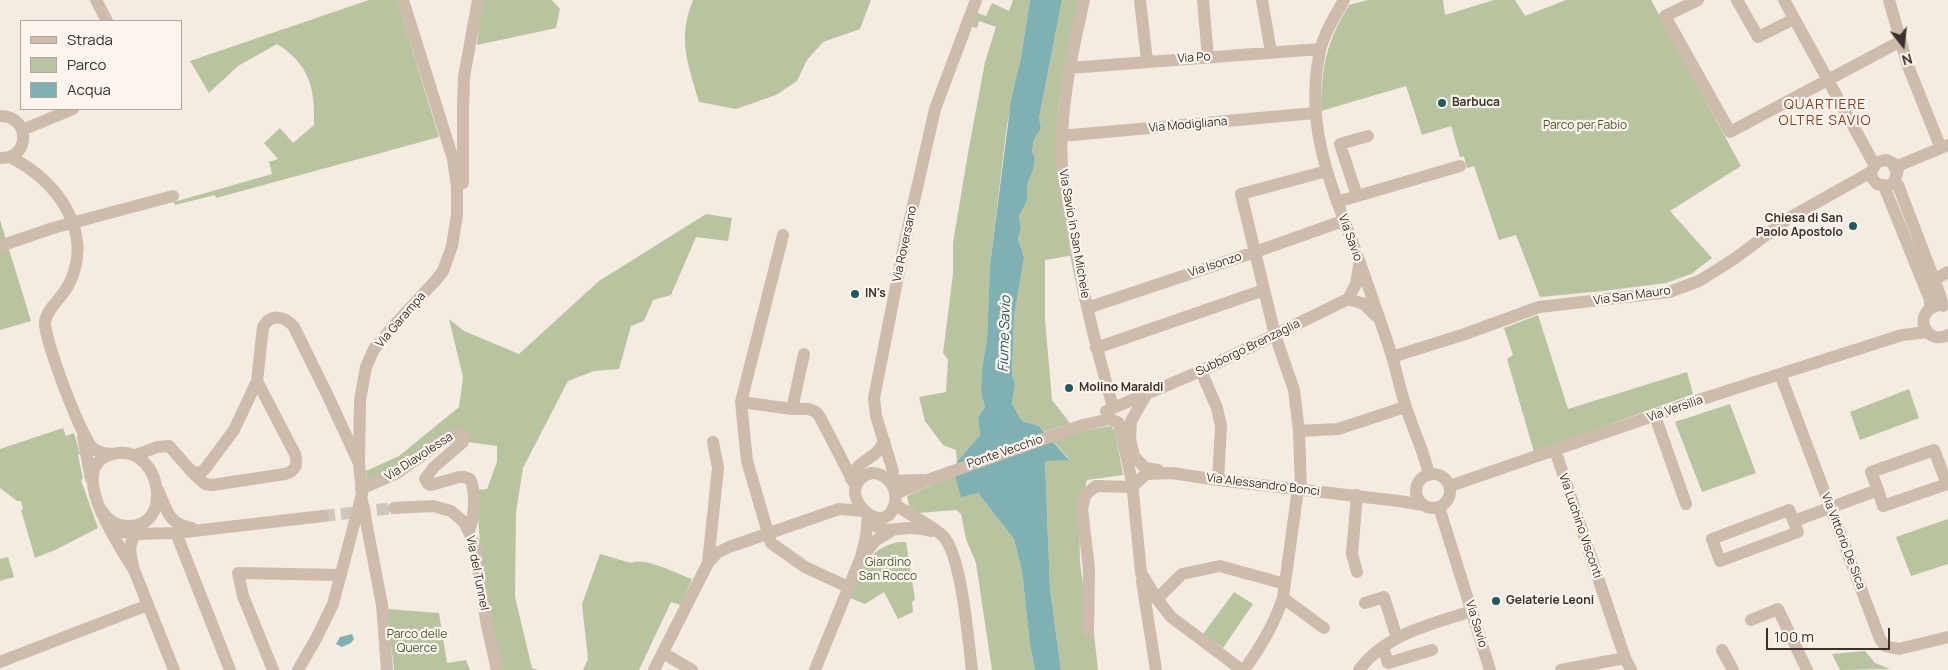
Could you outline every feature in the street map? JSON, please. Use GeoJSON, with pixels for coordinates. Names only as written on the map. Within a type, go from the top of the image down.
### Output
{"type":"FeatureCollection","features":[{"type":"Feature","properties":{"kind":"street"},"geometry":{"type":"LineString","coordinates":[[96,0],[106,20]]}},
{"type":"Feature","properties":{"kind":"street","name":"Via Garampa"},"geometry":{"type":"LineString","coordinates":[[298,670],[317,637],[332,604],[362,492],[359,463],[361,388],[366,367],[374,350],[442,271],[452,246],[457,215],[454,159],[403,0]]}},
{"type":"Feature","properties":{"kind":"street"},"geometry":{"type":"LineString","coordinates":[[457,215],[463,186],[464,77],[478,0]]}},
{"type":"Feature","properties":{"kind":"street","name":"Via Roversano"},"geometry":{"type":"LineString","coordinates":[[890,476],[884,440],[876,416],[874,398],[905,241],[934,109],[976,0]]}},
{"type":"Feature","properties":{"kind":"street","name":"Via Savio in San Michele"},"geometry":{"type":"LineString","coordinates":[[1084,0],[1068,68],[1061,136],[1062,181],[1096,348],[1113,407]]}},
{"type":"Feature","properties":{"kind":"street"},"geometry":{"type":"LineString","coordinates":[[1140,0],[1147,62]]}},
{"type":"Feature","properties":{"kind":"street"},"geometry":{"type":"LineString","coordinates":[[1203,0],[1208,57]]}},
{"type":"Feature","properties":{"kind":"street"},"geometry":{"type":"LineString","coordinates":[[1262,0],[1271,52]]}},
{"type":"Feature","properties":{"kind":"street","name":"Via Savio"},"geometry":{"type":"LineString","coordinates":[[1344,0],[1332,20],[1320,49],[1315,113],[1319,144],[1337,202],[1392,357],[1406,407],[1426,460],[1429,475]]}},
{"type":"Feature","properties":{"kind":"street"},"geometry":{"type":"LineString","coordinates":[[1698,0],[1665,16],[1730,132],[1901,41]]}},
{"type":"Feature","properties":{"kind":"street"},"geometry":{"type":"LineString","coordinates":[[1737,0],[1758,37],[1794,19]]}},
{"type":"Feature","properties":{"kind":"street"},"geometry":{"type":"LineString","coordinates":[[1784,0],[1884,175],[1930,300],[1933,327],[1948,346]]}},
{"type":"Feature","properties":{"kind":"street"},"geometry":{"type":"LineString","coordinates":[[1889,0],[1908,66],[1945,141]]}},
{"type":"Feature","properties":{"kind":"street","name":"Via Po"},"geometry":{"type":"LineString","coordinates":[[1068,68],[1320,49]]}},
{"type":"Feature","properties":{"kind":"street"},"geometry":{"type":"LineString","coordinates":[[22,130],[71,110]]}},
{"type":"Feature","properties":{"kind":"street","name":"Via Modigliana"},"geometry":{"type":"LineString","coordinates":[[1061,136],[1315,113]]}},
{"type":"Feature","properties":{"kind":"street"},"geometry":{"type":"LineString","coordinates":[[0,116],[14,120],[22,130],[26,157],[33,170],[59,195],[74,223],[78,241],[75,271],[62,296],[50,310],[45,328],[83,435],[92,486],[105,515],[113,527],[122,532],[136,534],[176,533],[323,516]]}},
{"type":"Feature","properties":{"kind":"street"},"geometry":{"type":"LineString","coordinates":[[1357,196],[1340,144],[1368,136]]}},
{"type":"Feature","properties":{"kind":"street","name":"Via San Mauro"},"geometry":{"type":"LineString","coordinates":[[1392,357],[1539,307],[1669,292],[1699,281],[1734,259],[1789,218],[1851,184],[1884,175],[1945,141]]}},
{"type":"Feature","properties":{"kind":"street"},"geometry":{"type":"LineString","coordinates":[[5,158],[16,154],[23,143]]}},
{"type":"Feature","properties":{"kind":"street"},"geometry":{"type":"LineString","coordinates":[[5,158],[33,170]]}},
{"type":"Feature","properties":{"kind":"street"},"geometry":{"type":"LineString","coordinates":[[1337,202],[1460,166]]}},
{"type":"Feature","properties":{"kind":"street"},"geometry":{"type":"LineString","coordinates":[[1141,573],[1157,599],[1172,617],[1243,670],[1263,645],[1278,615],[1283,598],[1300,489],[1299,431],[1294,390],[1276,335],[1241,194],[1327,171]]}},
{"type":"Feature","properties":{"kind":"street"},"geometry":{"type":"LineString","coordinates":[[1884,175],[1898,185],[1946,308]]}},
{"type":"Feature","properties":{"kind":"street"},"geometry":{"type":"LineString","coordinates":[[4,245],[53,228],[173,196]]}},
{"type":"Feature","properties":{"kind":"street","name":"Via Isonzo"},"geometry":{"type":"LineString","coordinates":[[1087,308],[1344,220]]}},
{"type":"Feature","properties":{"kind":"street"},"geometry":{"type":"LineString","coordinates":[[783,235],[741,402],[747,461],[771,543],[805,567],[848,587]]}},
{"type":"Feature","properties":{"kind":"street"},"geometry":{"type":"LineString","coordinates":[[1360,263],[1356,284],[1348,299],[1364,304],[1378,318]]}},
{"type":"Feature","properties":{"kind":"street"},"geometry":{"type":"LineString","coordinates":[[1934,280],[1948,272]]}},
{"type":"Feature","properties":{"kind":"street"},"geometry":{"type":"LineString","coordinates":[[1096,348],[1264,290]]}},
{"type":"Feature","properties":{"kind":"street","name":"Subborgo Brenzaglia"},"geometry":{"type":"LineString","coordinates":[[1146,395],[1201,371],[1348,299]]}},
{"type":"Feature","properties":{"kind":"street"},"geometry":{"type":"LineString","coordinates":[[1933,327],[1938,306],[1946,308]]}},
{"type":"Feature","properties":{"kind":"street"},"geometry":{"type":"LineString","coordinates":[[193,472],[205,470],[234,430],[257,380],[265,324],[274,317],[286,319],[294,327],[359,463]]}},
{"type":"Feature","properties":{"kind":"street","name":"Via Versilia"},"geometry":{"type":"LineString","coordinates":[[1450,486],[1780,374],[1933,327]]}},
{"type":"Feature","properties":{"kind":"street"},"geometry":{"type":"LineString","coordinates":[[792,409],[804,354]]}},
{"type":"Feature","properties":{"kind":"street"},"geometry":{"type":"LineString","coordinates":[[1201,371],[1217,408],[1221,426],[1218,480]]}},
{"type":"Feature","properties":{"kind":"street","name":"Via Vittorio De Sica"},"geometry":{"type":"LineString","coordinates":[[1780,374],[1877,632],[1885,646],[1900,649],[1948,637]]}},
{"type":"Feature","properties":{"kind":"street"},"geometry":{"type":"LineString","coordinates":[[136,455],[157,447],[169,446],[173,448],[200,481],[206,484],[285,474],[293,471],[297,460],[257,380]]}},
{"type":"Feature","properties":{"kind":"street"},"geometry":{"type":"LineString","coordinates":[[1083,425],[1113,407],[1146,395]]}},
{"type":"Feature","properties":{"kind":"street"},"geometry":{"type":"LineString","coordinates":[[1146,395],[1130,421],[1130,439],[1134,456],[1145,468],[1172,473]]}},
{"type":"Feature","properties":{"kind":"street"},"geometry":{"type":"LineString","coordinates":[[741,402],[792,409],[810,409],[816,412],[854,486],[858,500],[873,524],[878,528],[897,530],[921,529],[940,534]]}},
{"type":"Feature","properties":{"kind":"street"},"geometry":{"type":"LineString","coordinates":[[1299,431],[1338,429],[1406,407]]}},
{"type":"Feature","properties":{"kind":"street"},"geometry":{"type":"LineString","coordinates":[[1655,416],[1686,504]]}},
{"type":"Feature","properties":{"kind":"street"},"geometry":{"type":"LineString","coordinates":[[1083,425],[1110,419],[1120,423],[1132,487],[1141,573],[1156,670]]}},
{"type":"Feature","properties":{"kind":"street","name":"Ponte Vecchio"},"geometry":{"type":"LineString","coordinates":[[898,503],[928,480],[1083,425]]}},
{"type":"Feature","properties":{"kind":"street","name":"Via Diavolessa"},"geometry":{"type":"LineString","coordinates":[[362,492],[397,473],[442,441],[460,432],[464,436],[463,442],[434,467],[425,479],[431,485],[459,477],[470,479],[473,490],[473,518],[469,531]]}},
{"type":"Feature","properties":{"kind":"street"},"geometry":{"type":"LineString","coordinates":[[83,435],[94,450],[113,454],[129,453],[136,455],[146,463],[173,521],[185,527],[202,529]]}},
{"type":"Feature","properties":{"kind":"street"},"geometry":{"type":"LineString","coordinates":[[854,486],[855,469],[880,450],[884,440]]}},
{"type":"Feature","properties":{"kind":"street"},"geometry":{"type":"LineString","coordinates":[[708,563],[718,468],[713,442]]}},
{"type":"Feature","properties":{"kind":"street","name":"Via Luchino Visconti"},"geometry":{"type":"LineString","coordinates":[[1555,450],[1625,658],[1631,670]]}},
{"type":"Feature","properties":{"kind":"street"},"geometry":{"type":"LineString","coordinates":[[1934,450],[1946,484],[1884,506],[1878,490],[1871,472],[1934,450]]}},
{"type":"Feature","properties":{"kind":"street"},"geometry":{"type":"LineString","coordinates":[[92,486],[95,469],[102,459],[113,454]]}},
{"type":"Feature","properties":{"kind":"street"},"geometry":{"type":"LineString","coordinates":[[861,558],[875,541],[897,530],[906,520],[898,503],[890,476],[883,463],[876,460],[866,460]]}},
{"type":"Feature","properties":{"kind":"street"},"geometry":{"type":"LineString","coordinates":[[1088,632],[1089,569],[1082,509],[1086,494],[1096,486],[1132,487],[1146,474],[1128,460]]}},
{"type":"Feature","properties":{"kind":"street"},"geometry":{"type":"LineString","coordinates":[[839,509],[861,478],[872,473],[890,476]]}},
{"type":"Feature","properties":{"kind":"street","name":"Via Alessandro Bonci"},"geometry":{"type":"LineString","coordinates":[[1146,474],[1172,473],[1422,503]]}},
{"type":"Feature","properties":{"kind":"street"},"geometry":{"type":"LineString","coordinates":[[1422,503],[1439,507],[1448,499],[1450,486],[1443,478],[1438,475],[1429,475],[1420,480],[1417,485],[1422,503],[1444,521]]}},
{"type":"Feature","properties":{"kind":"street","name":"Ponte Vecchio"},"geometry":{"type":"LineString","coordinates":[[890,476],[928,480]]}},
{"type":"Feature","properties":{"kind":"street"},"geometry":{"type":"LineString","coordinates":[[134,570],[130,547],[136,534],[148,524],[155,509],[157,488]]}},
{"type":"Feature","properties":{"kind":"street"},"geometry":{"type":"LineString","coordinates":[[1794,521],[1878,490]]}},
{"type":"Feature","properties":{"kind":"street"},"geometry":{"type":"LineString","coordinates":[[362,492],[382,605],[387,667]]}},
{"type":"Feature","properties":{"kind":"street"},"geometry":{"type":"LineString","coordinates":[[1357,495],[1352,554],[1357,572]]}},
{"type":"Feature","properties":{"kind":"street"},"geometry":{"type":"LineString","coordinates":[[654,670],[708,563],[723,549],[839,509],[867,513],[876,518],[885,516],[898,503]]}},
{"type":"Feature","properties":{"kind":"street"},"geometry":{"type":"LineString","coordinates":[[898,503],[940,534],[950,546],[957,566],[972,670]]}},
{"type":"Feature","properties":{"kind":"street","name":"Via del Tunnel"},"geometry":{"type":"LineString","coordinates":[[394,508],[423,505],[442,508],[460,518],[469,531],[476,557],[487,626],[497,670]]}},
{"type":"Feature","properties":{"kind":"street","name":"Via Savio"},"geometry":{"type":"LineString","coordinates":[[1439,507],[1490,670]]}},
{"type":"Feature","properties":{"kind":"street"},"geometry":{"type":"LineString","coordinates":[[105,515],[122,526],[134,526],[148,519],[155,509]]}},
{"type":"Feature","properties":{"kind":"street"},"geometry":{"type":"LineString","coordinates":[[1789,510],[1794,521],[1798,532],[1720,561],[1712,539],[1789,510]]}},
{"type":"Feature","properties":{"kind":"street"},"geometry":{"type":"LineString","coordinates":[[815,670],[861,558],[866,537],[867,513]]}},
{"type":"Feature","properties":{"kind":"street"},"geometry":{"type":"LineString","coordinates":[[105,515],[108,528],[134,570],[174,670]]}},
{"type":"Feature","properties":{"kind":"street"},"geometry":{"type":"LineString","coordinates":[[176,533],[230,670]]}},
{"type":"Feature","properties":{"kind":"street"},"geometry":{"type":"LineString","coordinates":[[1157,599],[1182,574],[1220,566],[1285,584]]}},
{"type":"Feature","properties":{"kind":"street"},"geometry":{"type":"LineString","coordinates":[[272,670],[243,596],[238,573],[341,575]]}},
{"type":"Feature","properties":{"kind":"street"},"geometry":{"type":"LineString","coordinates":[[1365,603],[1384,597],[1397,638]]}},
{"type":"Feature","properties":{"kind":"street"},"geometry":{"type":"LineString","coordinates":[[1283,598],[1324,628]]}},
{"type":"Feature","properties":{"kind":"street"},"geometry":{"type":"LineString","coordinates":[[0,662],[148,605]]}},
{"type":"Feature","properties":{"kind":"street"},"geometry":{"type":"LineString","coordinates":[[1751,620],[1778,610],[1807,670]]}},
{"type":"Feature","properties":{"kind":"street"},"geometry":{"type":"LineString","coordinates":[[1359,670],[1365,661],[1397,638],[1420,628],[1472,611]]}},
{"type":"Feature","properties":{"kind":"street"},"geometry":{"type":"LineString","coordinates":[[1383,647],[1388,663],[1432,650]]}},
{"type":"Feature","properties":{"kind":"street"},"geometry":{"type":"LineString","coordinates":[[1722,650],[1733,670]]}},
{"type":"Feature","properties":{"kind":"street"},"geometry":{"type":"LineString","coordinates":[[663,653],[692,670]]}},
{"type":"Feature","properties":{"kind":"street"},"geometry":{"type":"LineString","coordinates":[[1561,670],[1625,658]]}},
{"type":"Feature","properties":{"kind":"street"},"geometry":{"type":"LineString","coordinates":[[0,666],[3,670]]}},
{"type":"Feature","properties":{"kind":"green space"},"geometry":{"type":"Polygon","coordinates":[[[369,0],[397,0],[439,137],[216,198],[215,195],[175,205],[174,202],[272,174],[269,162],[278,159],[264,143],[280,128],[293,143],[314,125],[313,100],[308,78],[297,60],[277,44],[238,66],[209,93],[190,61],[369,0]]]}},
{"type":"Feature","properties":{"kind":"green space"},"geometry":{"type":"Polygon","coordinates":[[[482,0],[552,0],[560,9],[556,28],[477,45],[482,0]]]}},
{"type":"Feature","properties":{"kind":"green space"},"geometry":{"type":"Polygon","coordinates":[[[693,0],[871,0],[860,29],[823,42],[807,60],[797,81],[776,95],[736,109],[699,102],[688,63],[685,39],[688,14],[693,0]]]}},
{"type":"Feature","properties":{"kind":"green space"},"geometry":{"type":"Polygon","coordinates":[[[1013,0],[1030,0],[1021,58],[1007,125],[990,265],[987,339],[982,369],[981,392],[985,407],[978,417],[980,435],[957,462],[956,450],[943,445],[925,421],[919,397],[946,392],[948,360],[943,353],[953,274],[953,243],[985,62],[996,27],[979,21],[977,28],[972,27],[977,13],[986,16],[992,3],[1009,11],[1013,0]]]}},
{"type":"Feature","properties":{"kind":"green space"},"geometry":{"type":"Polygon","coordinates":[[[1062,0],[1081,0],[1058,106],[1074,255],[1045,260],[1045,319],[1052,400],[1070,423],[1045,432],[1039,426],[1022,421],[1012,404],[1015,384],[1012,375],[1014,317],[1024,257],[1018,239],[1021,228],[1019,216],[1027,201],[1027,185],[1035,158],[1032,151],[1034,140],[1041,128],[1039,118],[1062,0]]]}},
{"type":"Feature","properties":{"kind":"green space","name":"Parco per Fabio"},"geometry":{"type":"Polygon","coordinates":[[[1368,0],[1443,0],[1445,15],[1494,0],[1515,0],[1525,16],[1566,0],[1651,0],[1741,166],[1670,211],[1712,258],[1691,274],[1666,283],[1540,297],[1516,235],[1499,240],[1474,166],[1467,168],[1464,156],[1460,157],[1451,126],[1422,135],[1406,86],[1321,111],[1322,81],[1326,56],[1335,32],[1349,5],[1368,0]]]}},
{"type":"Feature","properties":{"kind":"green space"},"geometry":{"type":"Polygon","coordinates":[[[706,214],[732,218],[728,241],[696,237],[671,295],[653,300],[644,321],[631,326],[619,369],[594,371],[568,381],[523,468],[516,512],[515,597],[532,668],[538,670],[503,670],[487,603],[479,535],[477,490],[487,489],[497,462],[497,446],[468,442],[465,432],[400,468],[367,483],[366,471],[399,456],[459,407],[463,377],[449,319],[464,331],[519,354],[599,281],[706,214]]]}},
{"type":"Feature","properties":{"kind":"green space"},"geometry":{"type":"Polygon","coordinates":[[[0,220],[31,321],[0,330],[0,220]]]}},
{"type":"Feature","properties":{"kind":"green space"},"geometry":{"type":"Polygon","coordinates":[[[1538,315],[1568,409],[1687,372],[1693,394],[1534,452],[1507,359],[1513,355],[1504,328],[1538,315]]]}},
{"type":"Feature","properties":{"kind":"green space"},"geometry":{"type":"Polygon","coordinates":[[[1909,389],[1919,418],[1860,440],[1850,412],[1909,389]]]}},
{"type":"Feature","properties":{"kind":"green space"},"geometry":{"type":"Polygon","coordinates":[[[1730,404],[1756,473],[1702,492],[1675,422],[1730,404]]]}},
{"type":"Feature","properties":{"kind":"green space"},"geometry":{"type":"Polygon","coordinates":[[[1111,426],[1115,431],[1123,475],[1087,480],[1079,511],[1080,562],[1086,611],[1093,625],[1098,670],[1061,670],[1050,589],[1045,461],[1069,459],[1052,440],[1073,432],[1111,426]]]}},
{"type":"Feature","properties":{"kind":"green space"},"geometry":{"type":"Polygon","coordinates":[[[63,428],[66,436],[74,433],[80,454],[78,455],[83,479],[81,480],[98,528],[35,558],[21,510],[23,509],[21,501],[17,501],[0,488],[0,449],[63,428]]]}},
{"type":"Feature","properties":{"kind":"green space"},"geometry":{"type":"Polygon","coordinates":[[[955,475],[978,493],[1014,539],[1022,571],[1030,645],[1035,670],[992,670],[976,563],[966,539],[961,514],[956,510],[918,513],[909,506],[907,496],[955,475]]]}},
{"type":"Feature","properties":{"kind":"green space"},"geometry":{"type":"Polygon","coordinates":[[[1948,519],[1948,564],[1911,576],[1896,537],[1948,519]]]}},
{"type":"Feature","properties":{"kind":"green space","name":"Giardino San Rocco"},"geometry":{"type":"Polygon","coordinates":[[[899,542],[906,542],[915,599],[912,602],[913,612],[898,619],[884,592],[865,604],[850,598],[862,570],[872,555],[879,549],[899,542]]]}},
{"type":"Feature","properties":{"kind":"green space"},"geometry":{"type":"Polygon","coordinates":[[[600,554],[631,563],[637,561],[652,564],[692,579],[681,605],[671,602],[639,670],[583,670],[588,659],[582,604],[600,554]]]}},
{"type":"Feature","properties":{"kind":"green space"},"geometry":{"type":"Polygon","coordinates":[[[8,557],[14,577],[0,581],[0,559],[8,557]]]}},
{"type":"Feature","properties":{"kind":"green space"},"geometry":{"type":"Polygon","coordinates":[[[1234,592],[1253,604],[1223,648],[1203,634],[1234,592]]]}},
{"type":"Feature","properties":{"kind":"green space","name":"Parco delle Querce"},"geometry":{"type":"Polygon","coordinates":[[[387,609],[439,613],[447,663],[466,660],[470,670],[394,670],[387,609]]]}},
{"type":"Feature","properties":{"kind":"green space"},"geometry":{"type":"Polygon","coordinates":[[[1865,651],[1875,663],[1890,669],[1840,670],[1832,654],[1865,651]]]}},
{"type":"Feature","properties":{"kind":"water","name":"Fiume Savio"},"geometry":{"type":"Polygon","coordinates":[[[1030,0],[1062,0],[1039,118],[1041,128],[1034,140],[1032,151],[1035,158],[1027,185],[1027,201],[1019,216],[1021,228],[1018,239],[1024,257],[1014,317],[1012,375],[1015,384],[1012,404],[1022,421],[1039,426],[1069,460],[1045,461],[1050,589],[1061,670],[1035,670],[1030,645],[1022,571],[1014,539],[978,493],[961,497],[955,475],[957,462],[980,435],[978,417],[985,407],[981,392],[982,369],[987,339],[990,265],[1011,101],[1021,58],[1030,0]]]}},
{"type":"Feature","properties":{"kind":"water"},"geometry":{"type":"Polygon","coordinates":[[[352,634],[354,639],[351,643],[342,647],[336,644],[340,637],[352,634]]]}},
{"type":"Feature","properties":{"kind":"tunnel"},"geometry":{"type":"LineString","coordinates":[[323,516],[394,508]]}},
{"type":"Feature","properties":{"kind":"place","name":"Barbuca"},"geometry":{"type":"Point","coordinates":[1442,103]}},
{"type":"Feature","properties":{"kind":"place","name":"Chiesa di San Paolo Apostolo"},"geometry":{"type":"Point","coordinates":[1853,226]}},
{"type":"Feature","properties":{"kind":"place","name":"IN's"},"geometry":{"type":"Point","coordinates":[855,294]}},
{"type":"Feature","properties":{"kind":"place","name":"Molino Maraldi"},"geometry":{"type":"Point","coordinates":[1069,388]}},
{"type":"Feature","properties":{"kind":"place","name":"Gelaterie Leoni"},"geometry":{"type":"Point","coordinates":[1496,601]}},
{"type":"Feature","properties":{"kind":"district","name":"QUARTIERE OLTRE SAVIO"},"geometry":{"type":"Point","coordinates":[1825,114]}}]}
